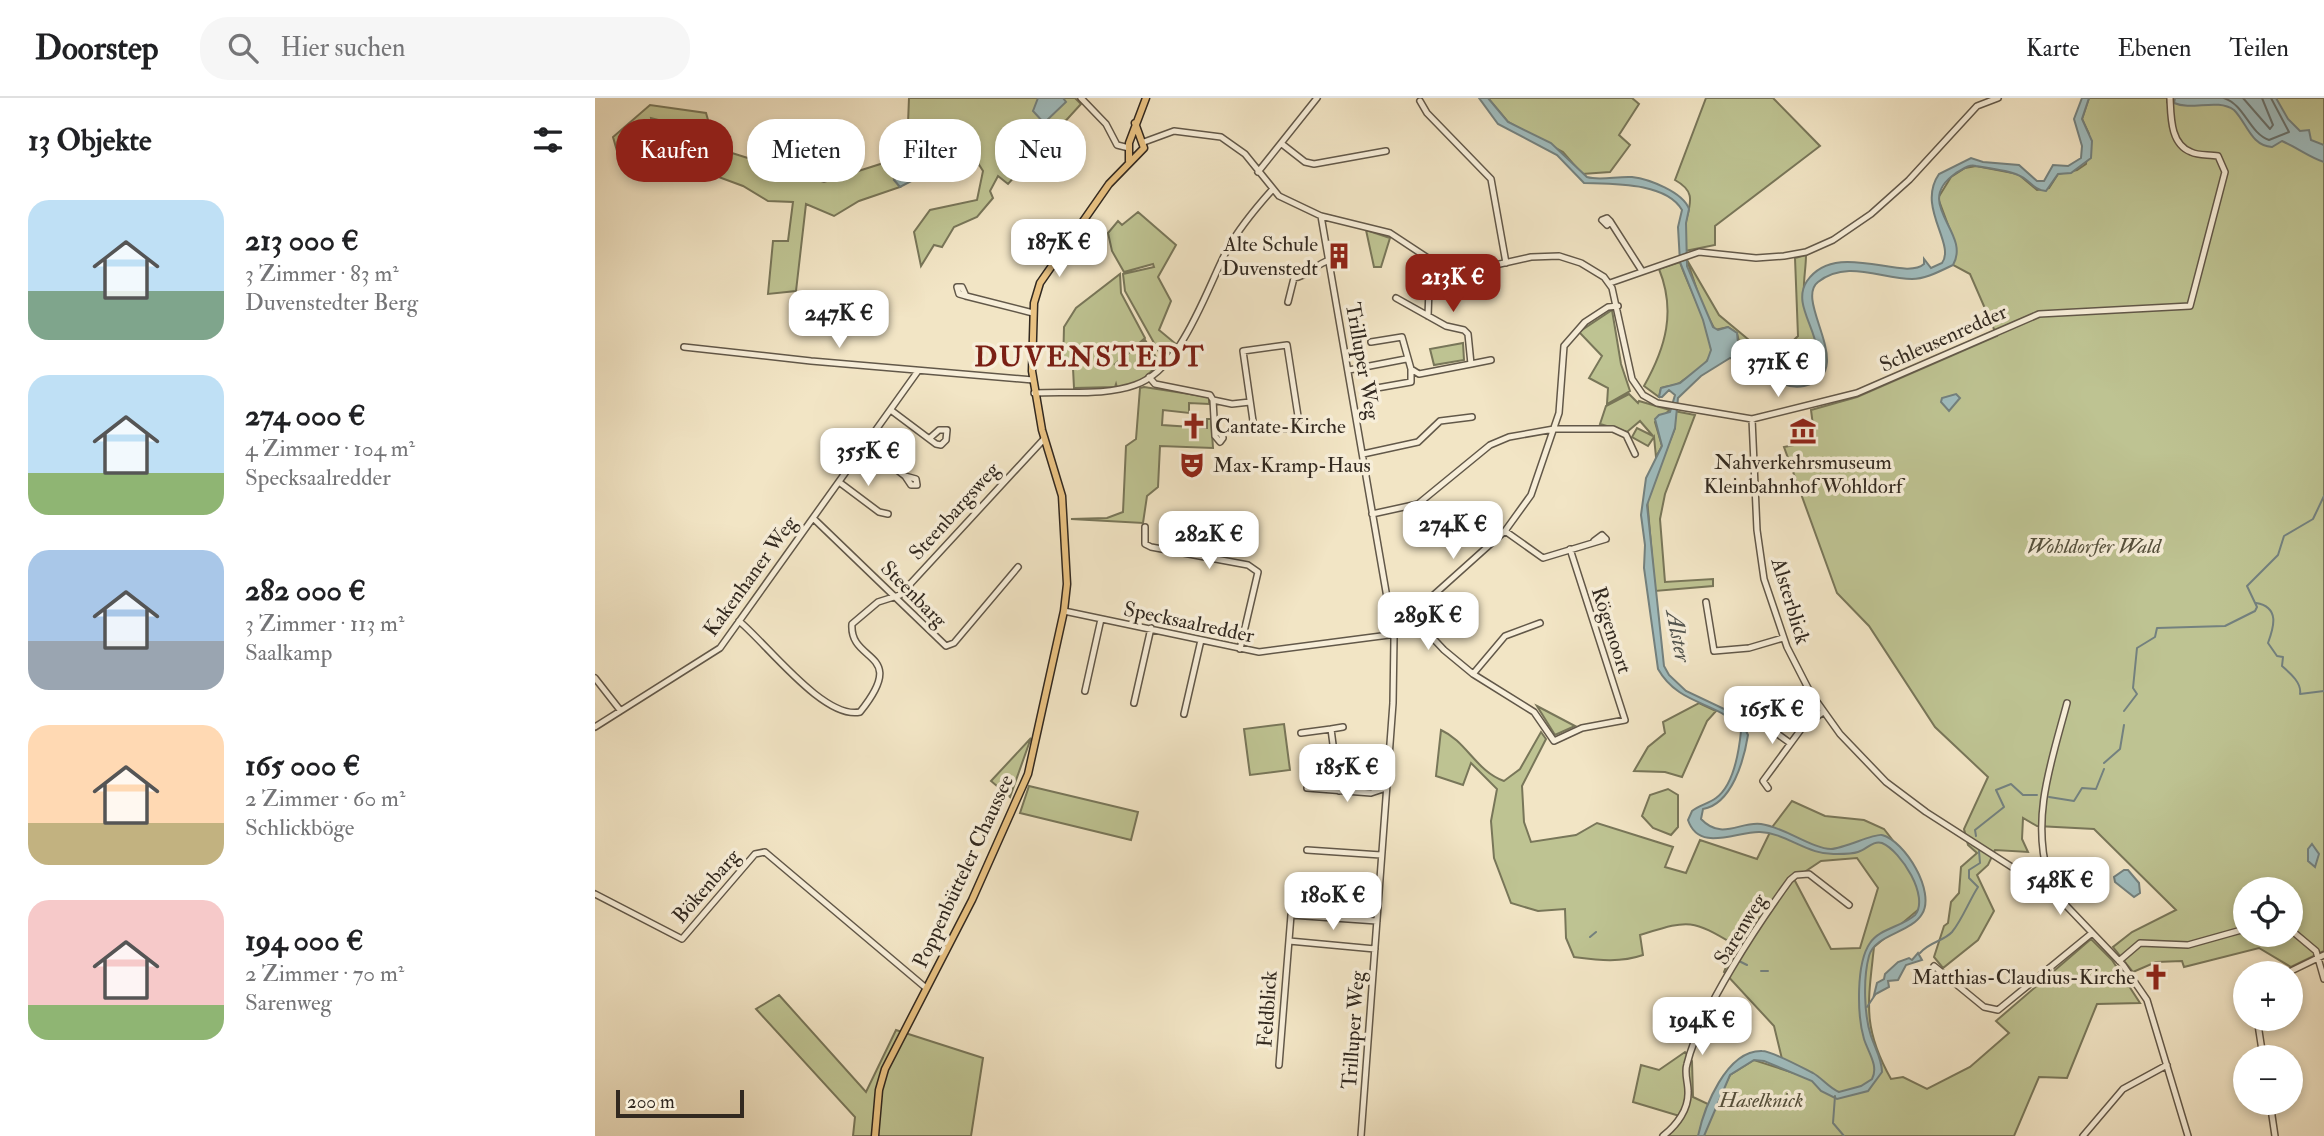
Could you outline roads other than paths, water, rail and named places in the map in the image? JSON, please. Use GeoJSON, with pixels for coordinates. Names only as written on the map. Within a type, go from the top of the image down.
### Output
{"type":"FeatureCollection","features":[{"type":"Feature","properties":{"kind":"main road"},"geometry":{"type":"LineString","coordinates":[[1128,163],[1134,143],[1135,123],[1146,98]]}},
{"type":"Feature","properties":{"kind":"main road"},"geometry":{"type":"LineString","coordinates":[[1134,143],[1144,149],[1139,153],[1134,143]]}},
{"type":"Feature","properties":{"kind":"main road","name":"Poppenbütteler Chaussee"},"geometry":{"type":"LineString","coordinates":[[875,1136],[881,1081],[972,900],[1028,774],[1064,611],[1067,584],[1062,496],[1044,439],[1033,380],[1033,313],[1040,283],[1101,195],[1139,153]]}},
{"type":"Feature","properties":{"kind":"street"},"geometry":{"type":"LineString","coordinates":[[1081,98],[1106,124],[1114,140],[1134,143],[1167,132],[1208,134],[1238,147],[1272,190],[1321,216],[1390,233],[1441,267],[1464,272],[1542,255],[1568,257],[1610,283],[1694,253],[1712,251],[1756,258],[1784,256],[1806,252],[1833,240],[1871,214],[1909,180],[1977,106],[1998,98]]}},
{"type":"Feature","properties":{"kind":"street"},"geometry":{"type":"LineString","coordinates":[[1258,172],[1317,98]]}},
{"type":"Feature","properties":{"kind":"street","name":"Schleusenredder"},"geometry":{"type":"LineString","coordinates":[[1610,283],[1618,306],[1634,382],[1643,396],[1657,403],[1752,419],[1857,393],[2039,314],[2190,306],[2225,172],[2218,156],[2197,154],[2183,148],[2172,127],[2170,98]]}},
{"type":"Feature","properties":{"kind":"street"},"geometry":{"type":"LineString","coordinates":[[1420,101],[1427,113],[1492,179],[1506,263]]}},
{"type":"Feature","properties":{"kind":"street"},"geometry":{"type":"LineString","coordinates":[[1282,144],[1305,162],[1314,164],[1386,151]]}},
{"type":"Feature","properties":{"kind":"street"},"geometry":{"type":"LineString","coordinates":[[1034,393],[1121,389],[1149,377],[1174,352],[1196,316],[1228,248],[1272,190]]}},
{"type":"Feature","properties":{"kind":"street","name":"Trilluper Weg"},"geometry":{"type":"LineString","coordinates":[[1321,216],[1392,631],[1393,703],[1361,1136]]}},
{"type":"Feature","properties":{"kind":"street"},"geometry":{"type":"LineString","coordinates":[[1610,221],[1642,271]]}},
{"type":"Feature","properties":{"kind":"street"},"geometry":{"type":"LineString","coordinates":[[1288,302],[1294,278],[1305,277],[1320,262],[1330,261]]}},
{"type":"Feature","properties":{"kind":"street"},"geometry":{"type":"LineString","coordinates":[[1428,316],[1429,289],[1441,267]]}},
{"type":"Feature","properties":{"kind":"street"},"geometry":{"type":"LineString","coordinates":[[966,296],[1033,313]]}},
{"type":"Feature","properties":{"kind":"street"},"geometry":{"type":"LineString","coordinates":[[1395,298],[1468,334],[1471,364]]}},
{"type":"Feature","properties":{"kind":"street","name":"Specksaalredder"},"geometry":{"type":"LineString","coordinates":[[1064,611],[1240,649],[1269,652],[1389,635],[1506,531],[1531,495],[1554,429],[1561,401],[1564,346],[1585,322],[1608,307],[1618,306]]}},
{"type":"Feature","properties":{"kind":"street"},"geometry":{"type":"LineString","coordinates":[[1371,342],[1402,337],[1406,359],[1411,369],[1411,382],[1377,388]]}},
{"type":"Feature","properties":{"kind":"street"},"geometry":{"type":"LineString","coordinates":[[1287,345],[1300,429],[1254,428],[1250,402],[1243,351],[1287,345]]}},
{"type":"Feature","properties":{"kind":"street"},"geometry":{"type":"LineString","coordinates":[[684,347],[1033,380]]}},
{"type":"Feature","properties":{"kind":"street"},"geometry":{"type":"LineString","coordinates":[[1349,370],[1406,359]]}},
{"type":"Feature","properties":{"kind":"street"},"geometry":{"type":"LineString","coordinates":[[1411,369],[1419,374],[1490,360]]}},
{"type":"Feature","properties":{"kind":"street","name":"Kakenhaner Weg"},"geometry":{"type":"LineString","coordinates":[[595,727],[720,648],[892,411],[918,371]]}},
{"type":"Feature","properties":{"kind":"street"},"geometry":{"type":"LineString","coordinates":[[1149,377],[1155,384],[1210,395],[1216,425]]}},
{"type":"Feature","properties":{"kind":"street"},"geometry":{"type":"LineString","coordinates":[[1213,400],[1232,404],[1250,402]]}},
{"type":"Feature","properties":{"kind":"street"},"geometry":{"type":"LineString","coordinates":[[892,411],[930,438]]}},
{"type":"Feature","properties":{"kind":"street"},"geometry":{"type":"LineString","coordinates":[[1363,454],[1418,442],[1440,421],[1472,417]]}},
{"type":"Feature","properties":{"kind":"street","name":"Alsterblick"},"geometry":{"type":"LineString","coordinates":[[1752,419],[1759,551],[1768,595],[1783,638],[1823,712],[1852,749],[1895,789],[2062,900],[2119,961],[2147,1000],[2188,1136]]}},
{"type":"Feature","properties":{"kind":"street"},"geometry":{"type":"LineString","coordinates":[[1372,514],[1418,504],[1490,445],[1509,437],[1554,429],[1617,429],[1626,435],[1635,454]]}},
{"type":"Feature","properties":{"kind":"street","name":"Steenbargsweg"},"geometry":{"type":"LineString","coordinates":[[739,621],[809,691],[849,715],[860,712],[880,681],[880,667],[856,640],[852,624],[878,601],[899,595],[1044,439]]}},
{"type":"Feature","properties":{"kind":"street"},"geometry":{"type":"LineString","coordinates":[[866,446],[905,476]]}},
{"type":"Feature","properties":{"kind":"street"},"geometry":{"type":"LineString","coordinates":[[839,482],[879,512],[888,514]]}},
{"type":"Feature","properties":{"kind":"street","name":"Steenbarg"},"geometry":{"type":"LineString","coordinates":[[813,518],[893,598],[946,646],[954,643],[1018,567]]}},
{"type":"Feature","properties":{"kind":"street"},"geometry":{"type":"LineString","coordinates":[[1145,527],[1145,544],[1151,547],[1254,567],[1258,578],[1240,649]]}},
{"type":"Feature","properties":{"kind":"street"},"geometry":{"type":"LineString","coordinates":[[1506,531],[1543,558],[1594,541]]}},
{"type":"Feature","properties":{"kind":"street","name":"Rögenoort"},"geometry":{"type":"LineString","coordinates":[[1473,674],[1534,712],[1553,741],[1581,728],[1625,720],[1570,550]]}},
{"type":"Feature","properties":{"kind":"street"},"geometry":{"type":"LineString","coordinates":[[1706,602],[1714,651],[1749,648],[1783,638]]}},
{"type":"Feature","properties":{"kind":"street"},"geometry":{"type":"LineString","coordinates":[[1412,615],[1444,650],[1473,674],[1505,636],[1540,623]]}},
{"type":"Feature","properties":{"kind":"street"},"geometry":{"type":"LineString","coordinates":[[1085,691],[1101,619]]}},
{"type":"Feature","properties":{"kind":"street"},"geometry":{"type":"LineString","coordinates":[[1134,703],[1151,628]]}},
{"type":"Feature","properties":{"kind":"street"},"geometry":{"type":"LineString","coordinates":[[1184,714],[1201,640]]}},
{"type":"Feature","properties":{"kind":"street"},"geometry":{"type":"LineString","coordinates":[[595,678],[620,710]]}},
{"type":"Feature","properties":{"kind":"street"},"geometry":{"type":"LineString","coordinates":[[2042,885],[2048,875],[2042,849],[2046,779],[2067,703]]}},
{"type":"Feature","properties":{"kind":"street"},"geometry":{"type":"LineString","coordinates":[[1768,788],[1763,781],[1790,743],[1823,712]]}},
{"type":"Feature","properties":{"kind":"street"},"geometry":{"type":"LineString","coordinates":[[1751,714],[1790,743]]}},
{"type":"Feature","properties":{"kind":"street"},"geometry":{"type":"LineString","coordinates":[[1301,733],[1343,727]]}},
{"type":"Feature","properties":{"kind":"street"},"geometry":{"type":"LineString","coordinates":[[1331,729],[1339,791]]}},
{"type":"Feature","properties":{"kind":"street"},"geometry":{"type":"LineString","coordinates":[[1307,788],[1371,793],[1386,788]]}},
{"type":"Feature","properties":{"kind":"street"},"geometry":{"type":"LineString","coordinates":[[1307,850],[1381,855]]}},
{"type":"Feature","properties":{"kind":"street","name":"Bökenbarg"},"geometry":{"type":"LineString","coordinates":[[595,894],[682,939],[755,854],[765,852],[926,988]]}},
{"type":"Feature","properties":{"kind":"street","name":"Sarenweg"},"geometry":{"type":"LineString","coordinates":[[1663,1136],[1686,1109],[1689,1093],[1685,1068],[1690,1051],[1738,961],[1783,890],[1796,875],[1809,874],[1849,905]]}},
{"type":"Feature","properties":{"kind":"street","name":"Feldblick"},"geometry":{"type":"LineString","coordinates":[[1279,1065],[1291,915],[1377,920]]}},
{"type":"Feature","properties":{"kind":"street"},"geometry":{"type":"LineString","coordinates":[[2119,961],[2140,943],[2180,946],[2233,932]]}},
{"type":"Feature","properties":{"kind":"street"},"geometry":{"type":"LineString","coordinates":[[1934,966],[1984,1007],[1998,1010],[2092,933]]}},
{"type":"Feature","properties":{"kind":"street"},"geometry":{"type":"LineString","coordinates":[[2303,940],[2321,957],[2324,979]]}},
{"type":"Feature","properties":{"kind":"street"},"geometry":{"type":"LineString","coordinates":[[1289,941],[1375,949]]}},
{"type":"Feature","properties":{"kind":"street"},"geometry":{"type":"LineString","coordinates":[[2303,965],[2321,957]]}},
{"type":"Feature","properties":{"kind":"street"},"geometry":{"type":"LineString","coordinates":[[2083,1136],[2123,1090],[2167,1065]]}},
{"type":"Feature","properties":{"kind":"street"},"geometry":{"type":"LineString","coordinates":[[2272,1115],[2275,1136]]}},
{"type":"Feature","properties":{"kind":"water"},"geometry":{"type":"Polygon","coordinates":[[[1038,98],[1063,98],[1066,102],[1048,119],[1040,119],[1033,111],[1038,98]]]}},
{"type":"Feature","properties":{"kind":"water"},"geometry":{"type":"Polygon","coordinates":[[[1479,98],[1488,98],[1508,122],[1551,143],[1587,177],[1639,178],[1665,187],[1680,197],[1689,209],[1686,223],[1687,266],[1713,327],[1718,330],[1728,327],[1737,333],[1738,343],[1761,362],[1781,371],[1801,373],[1810,370],[1816,359],[1817,348],[1803,303],[1807,281],[1820,269],[1835,263],[1914,268],[1924,264],[1924,259],[1931,268],[1942,263],[1944,246],[1932,199],[1933,187],[1939,174],[1971,158],[1983,162],[2019,165],[2037,181],[2044,181],[2053,165],[2068,166],[2081,158],[2082,146],[2074,119],[2082,98],[2089,98],[2082,119],[2092,141],[2091,158],[2071,173],[2058,174],[2046,191],[2038,189],[2014,173],[1973,166],[1956,173],[1944,184],[1939,196],[1940,207],[1955,241],[1957,253],[1953,265],[1917,279],[1852,271],[1829,275],[1818,282],[1813,291],[1813,304],[1826,352],[1826,367],[1820,379],[1804,386],[1784,385],[1748,364],[1730,358],[1701,376],[1678,398],[1675,428],[1647,505],[1664,666],[1669,675],[1686,691],[1739,716],[1748,735],[1740,768],[1729,790],[1722,799],[1703,809],[1701,819],[1716,829],[1753,824],[1770,826],[1816,846],[1831,849],[1882,835],[1900,847],[1922,881],[1925,905],[1922,914],[1910,925],[1878,943],[1869,956],[1865,985],[1866,1007],[1882,1072],[1868,1091],[1837,1099],[1821,1091],[1812,1081],[1764,1061],[1754,1060],[1730,1075],[1704,1136],[1698,1136],[1705,1111],[1719,1083],[1738,1060],[1749,1053],[1762,1051],[1780,1057],[1813,1073],[1839,1092],[1861,1086],[1872,1079],[1874,1064],[1864,1039],[1860,1017],[1862,963],[1874,938],[1915,915],[1919,907],[1919,897],[1905,865],[1882,843],[1876,843],[1856,853],[1826,854],[1770,833],[1710,838],[1693,830],[1688,820],[1692,811],[1716,798],[1727,785],[1737,758],[1741,731],[1724,714],[1678,691],[1658,669],[1644,568],[1645,545],[1641,515],[1646,478],[1662,446],[1655,419],[1670,412],[1675,395],[1669,390],[1659,397],[1661,388],[1680,383],[1707,361],[1711,350],[1703,320],[1680,262],[1678,227],[1682,210],[1664,194],[1651,189],[1584,183],[1557,155],[1498,124],[1479,98]]]}},
{"type":"Feature","properties":{"kind":"water"},"geometry":{"type":"Polygon","coordinates":[[[2175,98],[2276,98],[2288,119],[2300,131],[2309,130],[2311,140],[2324,145],[2324,162],[2282,141],[2272,147],[2259,143],[2234,110],[2220,105],[2181,105],[2174,103],[2175,98]]]}},
{"type":"Feature","properties":{"kind":"water"},"geometry":{"type":"Polygon","coordinates":[[[896,182],[909,182],[900,187],[896,182]]]}},
{"type":"Feature","properties":{"kind":"water"},"geometry":{"type":"Polygon","coordinates":[[[1956,394],[1960,398],[1949,411],[1941,402],[1942,398],[1956,394]]]}},
{"type":"Feature","properties":{"kind":"water"},"geometry":{"type":"Polygon","coordinates":[[[2312,844],[2319,854],[2315,867],[2308,861],[2308,849],[2312,844]]]}},
{"type":"Feature","properties":{"kind":"water"},"geometry":{"type":"Polygon","coordinates":[[[2128,870],[2139,883],[2140,893],[2134,897],[2115,882],[2114,877],[2128,870]]]}},
{"type":"Feature","properties":{"kind":"water"},"geometry":{"type":"Polygon","coordinates":[[[1918,953],[1922,960],[1906,965],[1898,980],[1888,981],[1889,987],[1874,995],[1877,983],[1884,979],[1885,974],[1898,962],[1909,958],[1912,960],[1918,953]]]}},
{"type":"Feature","properties":{"kind":"waterway"},"geometry":{"type":"LineString","coordinates":[[2124,711],[2137,694],[2133,688],[2137,648],[2155,637],[2157,628],[2225,626],[2255,611],[2257,607],[2247,586],[2278,555],[2284,536],[2313,519],[2324,496]]}},
{"type":"Feature","properties":{"kind":"waterway"},"geometry":{"type":"LineString","coordinates":[[2256,603],[2264,605],[2272,613],[2273,624],[2268,643],[2277,656],[2283,657],[2282,666],[2297,682],[2300,694],[2324,691]]}},
{"type":"Feature","properties":{"kind":"waterway"},"geometry":{"type":"LineString","coordinates":[[2104,763],[2120,749],[2124,725]]}},
{"type":"Feature","properties":{"kind":"waterway"},"geometry":{"type":"LineString","coordinates":[[2049,797],[2074,801],[2082,788],[2096,789],[2104,769]]}},
{"type":"Feature","properties":{"kind":"waterway"},"geometry":{"type":"LineString","coordinates":[[1976,836],[1975,830],[2004,807],[1996,790],[2011,784],[2023,795],[2037,795]]}},
{"type":"Feature","properties":{"kind":"waterway"},"geometry":{"type":"LineString","coordinates":[[1920,953],[1949,935],[1959,922],[1978,887],[1969,878],[1969,870],[1980,863],[1979,851]]}},
{"type":"Feature","properties":{"kind":"waterway"},"geometry":{"type":"LineString","coordinates":[[1590,937],[1596,932]]}},
{"type":"Feature","properties":{"kind":"waterway"},"geometry":{"type":"LineString","coordinates":[[1739,961],[1747,965]]}},
{"type":"Feature","properties":{"kind":"waterway"},"geometry":{"type":"LineString","coordinates":[[1761,971],[1768,971]]}},
{"type":"Feature","properties":{"kind":"waterway"},"geometry":{"type":"LineString","coordinates":[[1867,1007],[1875,995]]}},
{"type":"Feature","properties":{"kind":"waterway"},"geometry":{"type":"LineString","coordinates":[[1835,1096],[1833,1123],[1844,1136]]}},
{"type":"Feature","properties":{"kind":"place","name":"Alte Schule Duvenstedt"},"geometry":{"type":"Point","coordinates":[1339,256]}},
{"type":"Feature","properties":{"kind":"place","name":"Cantate-Kirche"},"geometry":{"type":"Point","coordinates":[1194,426]}},
{"type":"Feature","properties":{"kind":"place","name":"Nahverkehrsmuseum Kleinbahnhof Wohldorf"},"geometry":{"type":"Point","coordinates":[1803,431]}},
{"type":"Feature","properties":{"kind":"place","name":"Max-Kramp-Haus"},"geometry":{"type":"Point","coordinates":[1192,465]}},
{"type":"Feature","properties":{"kind":"place","name":"Matthias-Claudius-Kirche"},"geometry":{"type":"Point","coordinates":[2156,977]}},
{"type":"Feature","properties":{"kind":"district","name":"DUVENSTEDT"},"geometry":{"type":"Point","coordinates":[1090,356]}},
{"type":"Feature","properties":{"kind":"park label","name":"Wohldorfer Wald"},"geometry":{"type":"Point","coordinates":[2094,546]}},
{"type":"Feature","properties":{"kind":"park label","name":"Haselknick"},"geometry":{"type":"Point","coordinates":[1761,1100]}},
{"type":"Feature","properties":{"kind":"water label","name":"Alster"},"geometry":{"type":"Point","coordinates":[1679,636]}}]}
